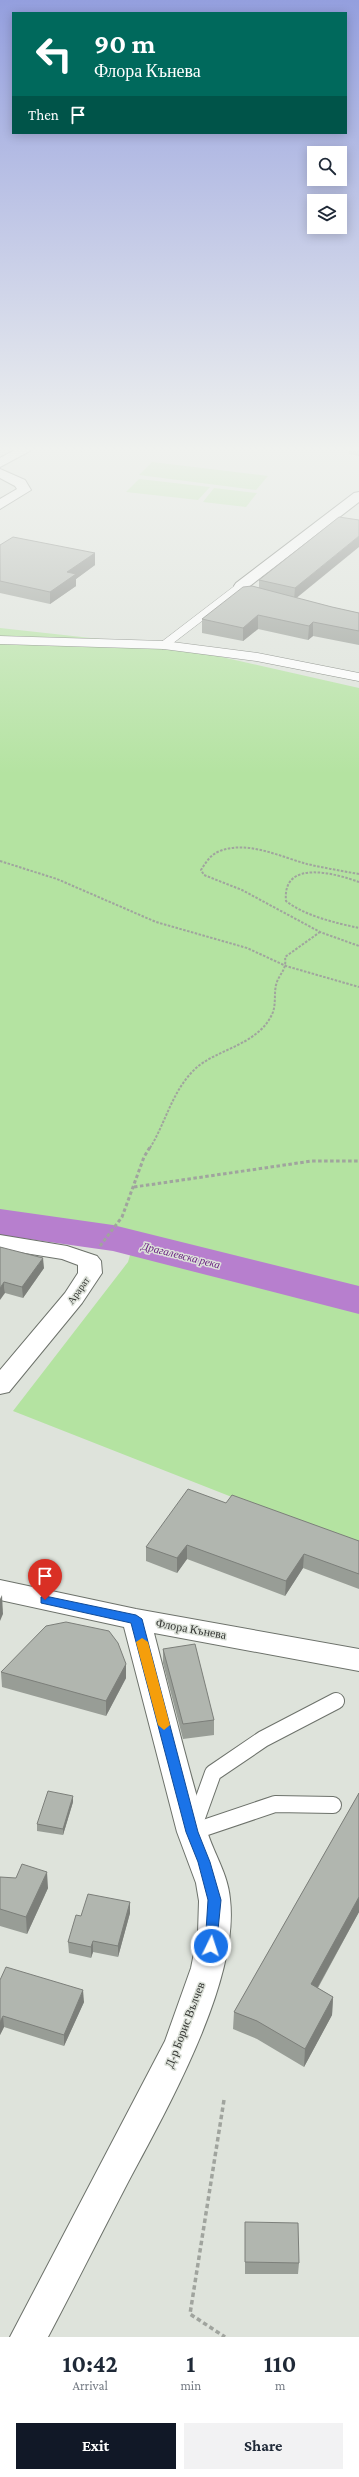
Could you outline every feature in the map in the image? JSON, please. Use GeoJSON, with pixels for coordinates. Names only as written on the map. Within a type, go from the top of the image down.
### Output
{"type":"FeatureCollection","features":[{"type":"Feature","properties":{"kind":"street"},"geometry":{"type":"LineString","coordinates":[[238,591],[284,555]]}},
{"type":"Feature","properties":{"kind":"street"},"geometry":{"type":"LineString","coordinates":[[0,1242],[67,1253],[89,1261]]}},
{"type":"Feature","properties":{"kind":"street","name":"Арарат"},"geometry":{"type":"LineString","coordinates":[[0,1386],[74,1298],[90,1273],[89,1261]]}},
{"type":"Feature","properties":{"kind":"street","name":"Флора Кънева"},"geometry":{"type":"LineString","coordinates":[[0,1590],[136,1619],[359,1660]]}},
{"type":"Feature","properties":{"kind":"street","name":"Д-р Борис Вълчев"},"geometry":{"type":"LineString","coordinates":[[28,2337],[158,2091],[198,1996],[211,1946],[215,1900],[204,1862],[192,1832],[136,1619]]}},
{"type":"Feature","properties":{"kind":"lane"},"geometry":{"type":"LineString","coordinates":[[164,645],[238,591]]}},
{"type":"Feature","properties":{"kind":"lane"},"geometry":{"type":"LineString","coordinates":[[0,640],[108,645],[164,645],[257,657],[359,677]]}},
{"type":"Feature","properties":{"kind":"lane"},"geometry":{"type":"LineString","coordinates":[[192,1832],[214,1773],[263,1739],[336,1701]]}},
{"type":"Feature","properties":{"kind":"lane"},"geometry":{"type":"LineString","coordinates":[[192,1832],[275,1804],[333,1805]]}},
{"type":"Feature","properties":{"kind":"path"},"geometry":{"type":"LineString","coordinates":[[359,874],[245,848],[221,851],[206,860],[200,870],[204,875],[242,890],[320,932],[359,946]]}},
{"type":"Feature","properties":{"kind":"path"},"geometry":{"type":"LineString","coordinates":[[0,861],[57,879],[156,922],[247,948],[286,966],[359,987]]}},
{"type":"Feature","properties":{"kind":"path"},"geometry":{"type":"LineString","coordinates":[[359,882],[331,873],[302,874],[287,886],[285,894],[286,901],[295,908],[308,911],[328,921],[359,928]]}},
{"type":"Feature","properties":{"kind":"path"},"geometry":{"type":"LineString","coordinates":[[89,1261],[122,1217],[144,1157],[158,1135],[178,1090],[195,1069],[204,1062],[237,1047],[257,1032],[272,1015],[275,1007],[276,985],[286,966],[285,957],[320,932]]}},
{"type":"Feature","properties":{"kind":"path"},"geometry":{"type":"LineString","coordinates":[[134,1187],[178,1183],[318,1161],[345,1159],[359,1161]]}},
{"type":"Feature","properties":{"kind":"path"},"geometry":{"type":"LineString","coordinates":[[224,2100],[190,2314],[225,2337]]}},
{"type":"Feature","properties":{"kind":"green space"},"geometry":{"type":"Polygon","coordinates":[[[0,628],[182,648],[359,688],[359,1547],[13,1411],[128,1262],[137,1232],[0,1218],[0,628]]]}},
{"type":"Feature","properties":{"kind":"building"},"geometry":{"type":"Polygon","coordinates":[[[0,555],[92,555],[67,572],[76,574],[50,592],[0,581],[0,555]]]}},
{"type":"Feature","properties":{"kind":"building"},"geometry":{"type":"Polygon","coordinates":[[[291,555],[336,555],[295,588],[259,580],[291,555]]]}},
{"type":"Feature","properties":{"kind":"building"},"geometry":{"type":"Polygon","coordinates":[[[252,586],[359,613],[359,631],[313,622],[309,626],[258,615],[243,628],[202,619],[243,587],[252,586]]]}},
{"type":"Feature","properties":{"kind":"building"},"geometry":{"type":"Polygon","coordinates":[[[0,1247],[43,1258],[22,1287],[4,1282],[0,1288],[0,1247]]]}},
{"type":"Feature","properties":{"kind":"building"},"geometry":{"type":"Polygon","coordinates":[[[188,1489],[226,1503],[232,1495],[359,1541],[359,1574],[304,1554],[286,1581],[187,1545],[177,1558],[146,1547],[188,1489]]]}},
{"type":"Feature","properties":{"kind":"building"},"geometry":{"type":"Polygon","coordinates":[[[66,1622],[109,1631],[118,1643],[126,1664],[106,1701],[1,1672],[46,1626],[66,1622]]]}},
{"type":"Feature","properties":{"kind":"building"},"geometry":{"type":"Polygon","coordinates":[[[195,1644],[214,1720],[183,1724],[163,1649],[195,1644]]]}},
{"type":"Feature","properties":{"kind":"building"},"geometry":{"type":"Polygon","coordinates":[[[48,1791],[73,1796],[63,1829],[37,1824],[48,1791]]]}},
{"type":"Feature","properties":{"kind":"building"},"geometry":{"type":"Polygon","coordinates":[[[359,1793],[359,1897],[311,1984],[333,1997],[305,2049],[257,2021],[234,2012],[359,1793]]]}},
{"type":"Feature","properties":{"kind":"building"},"geometry":{"type":"Polygon","coordinates":[[[22,1864],[47,1872],[26,1917],[0,1909],[0,1877],[16,1878],[22,1864]]]}},
{"type":"Feature","properties":{"kind":"building"},"geometry":{"type":"Polygon","coordinates":[[[88,1894],[130,1902],[118,1946],[93,1941],[91,1947],[68,1942],[76,1915],[81,1916],[88,1894]]]}},
{"type":"Feature","properties":{"kind":"building"},"geometry":{"type":"Polygon","coordinates":[[[6,1967],[83,1990],[64,2035],[3,2016],[0,2022],[0,1980],[6,1967]]]}},
{"type":"Feature","properties":{"kind":"building"},"geometry":{"type":"Polygon","coordinates":[[[245,2222],[298,2223],[299,2263],[245,2262],[245,2222]]]}},
{"type":"Feature","properties":{"kind":"waterway","name":"Драгалевска река"},"geometry":{"type":"LineString","coordinates":[[0,1222],[113,1238],[359,1300]]}},
{"type":"Feature","properties":{"kind":"slow traffic"},"geometry":{"type":"LineString","coordinates":[[142,1642],[164,1725]]}},
{"type":"Feature","properties":{"kind":"route"},"geometry":{"type":"LineString","coordinates":[[45,1600],[136,1619],[192,1832],[204,1862],[215,1900],[211,1946]]}}]}
